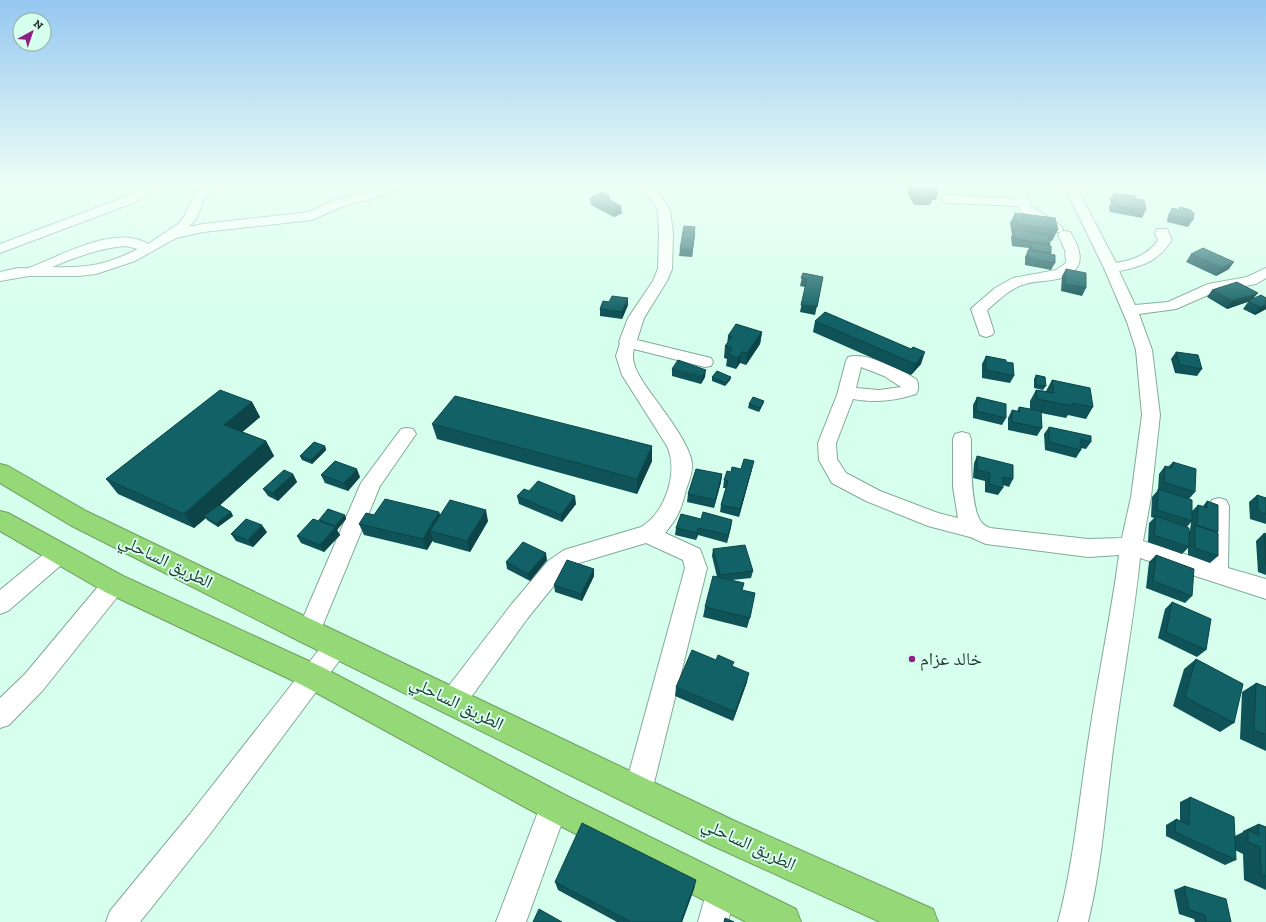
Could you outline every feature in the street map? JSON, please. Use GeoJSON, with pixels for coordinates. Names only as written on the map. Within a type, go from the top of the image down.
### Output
{"type":"FeatureCollection","features":[{"type":"Feature","properties":{"kind":"highway","name":"الطريق الساحلي"},"geometry":{"type":"LineString","coordinates":[[0,472],[78,518],[309,632],[723,833],[920,922]]}},
{"type":"Feature","properties":{"kind":"highway"},"geometry":{"type":"LineString","coordinates":[[0,520],[114,584],[312,676],[554,806],[783,922]]}},
{"type":"Feature","properties":{"kind":"street"},"geometry":{"type":"LineString","coordinates":[[0,250],[59,227]]}},
{"type":"Feature","properties":{"kind":"street"},"geometry":{"type":"LineString","coordinates":[[0,277],[16,273],[31,272],[94,271],[125,260],[170,236],[181,227]]}},
{"type":"Feature","properties":{"kind":"street"},"geometry":{"type":"LineString","coordinates":[[170,236],[212,227]]}},
{"type":"Feature","properties":{"kind":"street"},"geometry":{"type":"LineString","coordinates":[[453,701],[519,612],[556,567],[572,556],[647,534],[657,528],[670,512],[682,471],[680,454],[676,445],[628,370],[624,356],[627,342],[636,318],[660,281],[665,269],[665,227]]}},
{"type":"Feature","properties":{"kind":"street"},"geometry":{"type":"LineString","coordinates":[[1053,227],[1107,259],[1130,265],[1149,258],[1160,250],[1164,240],[1162,232]]}},
{"type":"Feature","properties":{"kind":"street"},"geometry":{"type":"LineString","coordinates":[[1073,922],[1081,890],[1102,736],[1123,610],[1131,546],[1141,497],[1152,415],[1144,350],[1107,259],[1091,227]]}},
{"type":"Feature","properties":{"kind":"street"},"geometry":{"type":"LineString","coordinates":[[986,332],[979,309],[1000,291],[1018,281],[1060,274],[1073,264],[1072,250],[1065,235]]}},
{"type":"Feature","properties":{"kind":"street"},"geometry":{"type":"LineString","coordinates":[[31,272],[51,262],[115,242],[137,243],[147,248]]}},
{"type":"Feature","properties":{"kind":"street"},"geometry":{"type":"LineString","coordinates":[[94,248],[94,271]]}},
{"type":"Feature","properties":{"kind":"street"},"geometry":{"type":"LineString","coordinates":[[1129,310],[1171,306],[1212,287],[1251,281],[1266,272]]}},
{"type":"Feature","properties":{"kind":"street"},"geometry":{"type":"LineString","coordinates":[[627,342],[705,362]]}},
{"type":"Feature","properties":{"kind":"street"},"geometry":{"type":"LineString","coordinates":[[846,395],[827,443],[828,460],[839,478],[873,496],[928,517],[975,530],[986,536],[1088,548],[1131,546],[1266,589]]}},
{"type":"Feature","properties":{"kind":"street"},"geometry":{"type":"LineString","coordinates":[[309,632],[371,483],[407,434]]}},
{"type":"Feature","properties":{"kind":"street"},"geometry":{"type":"LineString","coordinates":[[962,439],[963,481],[967,518],[975,530]]}},
{"type":"Feature","properties":{"kind":"street"},"geometry":{"type":"LineString","coordinates":[[1217,574],[1219,506]]}},
{"type":"Feature","properties":{"kind":"street"},"geometry":{"type":"LineString","coordinates":[[638,791],[696,568],[692,555],[647,534]]}},
{"type":"Feature","properties":{"kind":"street"},"geometry":{"type":"LineString","coordinates":[[0,604],[59,554]]}},
{"type":"Feature","properties":{"kind":"street"},"geometry":{"type":"LineString","coordinates":[[0,716],[34,682],[114,584]]}},
{"type":"Feature","properties":{"kind":"street"},"geometry":{"type":"LineString","coordinates":[[121,922],[200,824],[337,645]]}},
{"type":"Feature","properties":{"kind":"street"},"geometry":{"type":"LineString","coordinates":[[511,922],[554,806]]}},
{"type":"Feature","properties":{"kind":"street"},"geometry":{"type":"LineString","coordinates":[[713,922],[721,890]]}},
{"type":"Feature","properties":{"kind":"building"},"geometry":{"type":"Polygon","coordinates":[[[684,227],[695,227],[692,250],[680,249],[684,227]]]}},
{"type":"Feature","properties":{"kind":"building"},"geometry":{"type":"Polygon","coordinates":[[[1037,227],[1057,227],[1058,230],[1037,227]]]}},
{"type":"Feature","properties":{"kind":"building"},"geometry":{"type":"Polygon","coordinates":[[[1014,230],[1049,235],[1050,244],[1015,239],[1014,230]]]}},
{"type":"Feature","properties":{"kind":"building"},"geometry":{"type":"Polygon","coordinates":[[[1032,242],[1051,246],[1051,253],[1032,250],[1032,242]]]}},
{"type":"Feature","properties":{"kind":"building"},"geometry":{"type":"Polygon","coordinates":[[[1203,248],[1234,262],[1221,268],[1191,254],[1203,248]]]}},
{"type":"Feature","properties":{"kind":"building"},"geometry":{"type":"Polygon","coordinates":[[[1028,250],[1055,255],[1055,263],[1028,258],[1028,250]]]}},
{"type":"Feature","properties":{"kind":"building"},"geometry":{"type":"Polygon","coordinates":[[[1066,269],[1086,273],[1086,288],[1065,284],[1066,269]]]}},
{"type":"Feature","properties":{"kind":"building"},"geometry":{"type":"Polygon","coordinates":[[[803,273],[823,277],[817,307],[801,305],[807,279],[801,278],[803,273]]]}},
{"type":"Feature","properties":{"kind":"building"},"geometry":{"type":"Polygon","coordinates":[[[1237,282],[1258,293],[1232,301],[1212,290],[1237,282]]]}},
{"type":"Feature","properties":{"kind":"building"},"geometry":{"type":"Polygon","coordinates":[[[1261,295],[1266,298],[1266,305],[1260,307],[1248,301],[1261,295]]]}},
{"type":"Feature","properties":{"kind":"building"},"geometry":{"type":"Polygon","coordinates":[[[612,296],[628,298],[622,312],[600,309],[603,301],[609,302],[612,296]]]}},
{"type":"Feature","properties":{"kind":"building"},"geometry":{"type":"Polygon","coordinates":[[[825,312],[911,349],[913,347],[925,352],[915,364],[815,321],[825,312]]]}},
{"type":"Feature","properties":{"kind":"building"},"geometry":{"type":"Polygon","coordinates":[[[736,324],[762,332],[747,353],[742,352],[738,358],[728,354],[732,348],[725,346],[732,337],[728,336],[736,324]]]}},
{"type":"Feature","properties":{"kind":"building"},"geometry":{"type":"Polygon","coordinates":[[[1176,352],[1198,355],[1202,369],[1180,365],[1176,352]]]}},
{"type":"Feature","properties":{"kind":"building"},"geometry":{"type":"Polygon","coordinates":[[[986,356],[1013,363],[1014,376],[986,370],[986,356]]]}},
{"type":"Feature","properties":{"kind":"building"},"geometry":{"type":"Polygon","coordinates":[[[678,360],[706,370],[702,376],[672,369],[678,360]]]}},
{"type":"Feature","properties":{"kind":"building"},"geometry":{"type":"Polygon","coordinates":[[[717,371],[731,377],[726,383],[712,377],[717,371]]]}},
{"type":"Feature","properties":{"kind":"building"},"geometry":{"type":"Polygon","coordinates":[[[1036,375],[1045,377],[1046,386],[1036,385],[1036,375]]]}},
{"type":"Feature","properties":{"kind":"building"},"geometry":{"type":"Polygon","coordinates":[[[1052,380],[1090,388],[1093,407],[1072,403],[1073,406],[1037,399],[1036,390],[1054,393],[1052,380]]]}},
{"type":"Feature","properties":{"kind":"building"},"geometry":{"type":"Polygon","coordinates":[[[220,390],[252,402],[224,425],[266,441],[184,514],[106,479],[220,390]]]}},
{"type":"Feature","properties":{"kind":"building"},"geometry":{"type":"Polygon","coordinates":[[[455,396],[652,446],[637,479],[432,424],[455,396]]]}},
{"type":"Feature","properties":{"kind":"building"},"geometry":{"type":"Polygon","coordinates":[[[753,397],[764,401],[760,408],[749,404],[753,397]]]}},
{"type":"Feature","properties":{"kind":"building"},"geometry":{"type":"Polygon","coordinates":[[[977,397],[1006,404],[1006,418],[976,411],[977,397]]]}},
{"type":"Feature","properties":{"kind":"building"},"geometry":{"type":"Polygon","coordinates":[[[1019,407],[1041,411],[1042,428],[1012,422],[1012,410],[1020,412],[1019,407]]]}},
{"type":"Feature","properties":{"kind":"building"},"geometry":{"type":"Polygon","coordinates":[[[1049,427],[1091,436],[1091,442],[1081,439],[1081,450],[1049,442],[1049,427]]]}},
{"type":"Feature","properties":{"kind":"building"},"geometry":{"type":"Polygon","coordinates":[[[314,442],[325,446],[311,460],[300,456],[314,442]]]}},
{"type":"Feature","properties":{"kind":"building"},"geometry":{"type":"Polygon","coordinates":[[[977,456],[1013,465],[1013,479],[1003,477],[1003,488],[989,484],[990,473],[977,470],[977,456]]]}},
{"type":"Feature","properties":{"kind":"building"},"geometry":{"type":"Polygon","coordinates":[[[744,459],[754,461],[740,509],[721,505],[728,481],[724,480],[727,471],[731,472],[732,467],[741,469],[744,459]]]}},
{"type":"Feature","properties":{"kind":"building"},"geometry":{"type":"Polygon","coordinates":[[[335,461],[357,469],[344,483],[321,475],[335,461]]]}},
{"type":"Feature","properties":{"kind":"building"},"geometry":{"type":"Polygon","coordinates":[[[1173,462],[1196,469],[1195,492],[1164,482],[1165,466],[1172,468],[1173,462]]]}},
{"type":"Feature","properties":{"kind":"building"},"geometry":{"type":"Polygon","coordinates":[[[696,469],[722,474],[715,500],[688,494],[696,469]]]}},
{"type":"Feature","properties":{"kind":"building"},"geometry":{"type":"Polygon","coordinates":[[[284,470],[293,474],[273,493],[263,489],[284,470]]]}},
{"type":"Feature","properties":{"kind":"building"},"geometry":{"type":"Polygon","coordinates":[[[538,481],[575,496],[561,515],[517,496],[524,489],[529,491],[538,481]]]}},
{"type":"Feature","properties":{"kind":"building"},"geometry":{"type":"Polygon","coordinates":[[[1158,489],[1192,500],[1192,521],[1157,510],[1158,489]]]}},
{"type":"Feature","properties":{"kind":"building"},"geometry":{"type":"Polygon","coordinates":[[[1257,495],[1266,498],[1266,514],[1258,511],[1257,495]]]}},
{"type":"Feature","properties":{"kind":"building"},"geometry":{"type":"Polygon","coordinates":[[[385,499],[439,512],[423,539],[359,524],[366,513],[374,515],[385,499]]]}},
{"type":"Feature","properties":{"kind":"building"},"geometry":{"type":"Polygon","coordinates":[[[450,500],[486,510],[467,541],[430,531],[450,500]]]}},
{"type":"Feature","properties":{"kind":"building"},"geometry":{"type":"Polygon","coordinates":[[[1207,501],[1218,505],[1218,532],[1197,525],[1198,505],[1207,508],[1207,501]]]}},
{"type":"Feature","properties":{"kind":"building"},"geometry":{"type":"Polygon","coordinates":[[[219,505],[231,512],[216,524],[204,516],[219,505]]]}},
{"type":"Feature","properties":{"kind":"building"},"geometry":{"type":"Polygon","coordinates":[[[328,509],[345,515],[335,526],[319,520],[328,509]]]}},
{"type":"Feature","properties":{"kind":"building"},"geometry":{"type":"Polygon","coordinates":[[[703,512],[732,520],[728,535],[698,528],[697,533],[676,528],[681,514],[701,519],[703,512]]]}},
{"type":"Feature","properties":{"kind":"building"},"geometry":{"type":"Polygon","coordinates":[[[1156,516],[1189,528],[1189,547],[1154,535],[1156,516]]]}},
{"type":"Feature","properties":{"kind":"building"},"geometry":{"type":"Polygon","coordinates":[[[246,519],[262,525],[248,540],[231,534],[246,519]]]}},
{"type":"Feature","properties":{"kind":"building"},"geometry":{"type":"Polygon","coordinates":[[[313,519],[336,527],[320,545],[297,536],[313,519]]]}},
{"type":"Feature","properties":{"kind":"building"},"geometry":{"type":"Polygon","coordinates":[[[1195,525],[1218,533],[1218,556],[1195,548],[1195,525]]]}},
{"type":"Feature","properties":{"kind":"building"},"geometry":{"type":"Polygon","coordinates":[[[1264,533],[1266,534],[1266,565],[1264,533]]]}},
{"type":"Feature","properties":{"kind":"building"},"geometry":{"type":"Polygon","coordinates":[[[523,542],[546,553],[528,574],[506,562],[523,542]]]}},
{"type":"Feature","properties":{"kind":"building"},"geometry":{"type":"Polygon","coordinates":[[[745,545],[753,571],[720,575],[713,549],[745,545]]]}},
{"type":"Feature","properties":{"kind":"building"},"geometry":{"type":"Polygon","coordinates":[[[1156,555],[1194,569],[1192,596],[1153,581],[1156,555]]]}},
{"type":"Feature","properties":{"kind":"building"},"geometry":{"type":"Polygon","coordinates":[[[567,560],[594,569],[581,594],[554,585],[567,560]]]}},
{"type":"Feature","properties":{"kind":"building"},"geometry":{"type":"Polygon","coordinates":[[[713,576],[744,583],[742,590],[755,593],[750,618],[705,607],[713,576]]]}},
{"type":"Feature","properties":{"kind":"building"},"geometry":{"type":"Polygon","coordinates":[[[1172,602],[1211,619],[1206,650],[1166,632],[1172,602]]]}},
{"type":"Feature","properties":{"kind":"building"},"geometry":{"type":"Polygon","coordinates":[[[692,650],[716,660],[718,655],[734,662],[732,666],[749,673],[735,712],[676,687],[692,650]]]}},
{"type":"Feature","properties":{"kind":"building"},"geometry":{"type":"Polygon","coordinates":[[[1196,659],[1243,684],[1234,723],[1185,697],[1196,659]]]}},
{"type":"Feature","properties":{"kind":"building"},"geometry":{"type":"Polygon","coordinates":[[[1256,683],[1266,687],[1266,735],[1254,730],[1256,683]]]}},
{"type":"Feature","properties":{"kind":"building"},"geometry":{"type":"Polygon","coordinates":[[[1190,797],[1234,817],[1236,860],[1175,832],[1176,819],[1189,825],[1190,797]]]}},
{"type":"Feature","properties":{"kind":"building"},"geometry":{"type":"Polygon","coordinates":[[[582,823],[696,880],[681,922],[631,922],[555,882],[582,823]]]}},
{"type":"Feature","properties":{"kind":"building"},"geometry":{"type":"Polygon","coordinates":[[[1258,824],[1266,827],[1266,876],[1261,874],[1260,847],[1248,842],[1248,830],[1259,835],[1258,824]]]}},
{"type":"Feature","properties":{"kind":"building"},"geometry":{"type":"Polygon","coordinates":[[[1184,886],[1226,899],[1231,922],[1206,922],[1205,915],[1189,910],[1184,886]]]}},
{"type":"Feature","properties":{"kind":"building"},"geometry":{"type":"Polygon","coordinates":[[[539,909],[562,922],[533,922],[539,909]]]}},
{"type":"Feature","properties":{"kind":"building"},"geometry":{"type":"Polygon","coordinates":[[[725,918],[734,922],[724,922],[725,918]]]}},
{"type":"Feature","properties":{"kind":"place","name":"خالد عزام"},"geometry":{"type":"Point","coordinates":[912,659]}}]}
